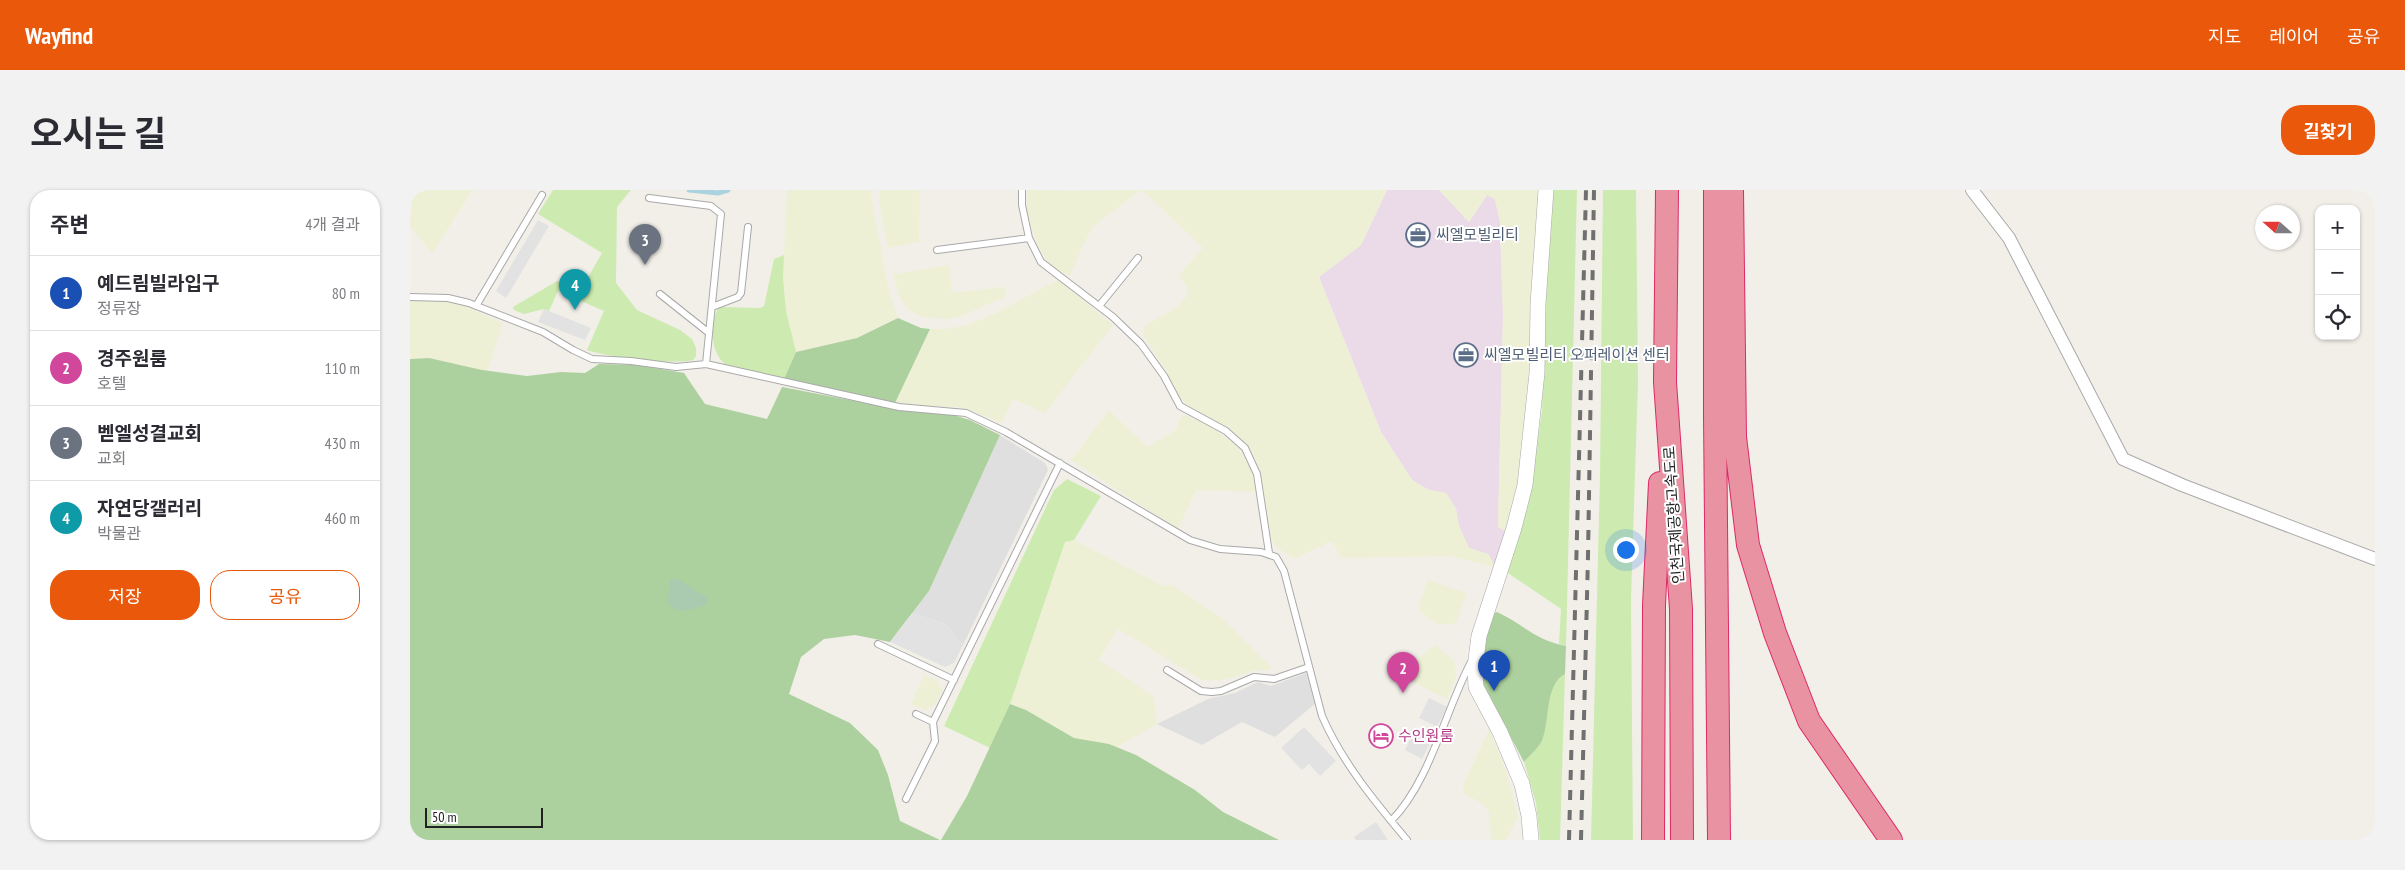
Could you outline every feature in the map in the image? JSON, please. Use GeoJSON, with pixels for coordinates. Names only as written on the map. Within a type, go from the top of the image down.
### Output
{"type":"FeatureCollection","features":[{"type":"Feature","properties":{"kind":"highway","name":"인천국제공항고속도로"},"geometry":{"type":"LineString","coordinates":[[1667,190],[1665,382],[1681,609],[1682,840]]}},
{"type":"Feature","properties":{"kind":"highway"},"geometry":{"type":"LineString","coordinates":[[1715,190],[1719,840]]}},
{"type":"Feature","properties":{"kind":"highway"},"geometry":{"type":"LineString","coordinates":[[1732,190],[1735,437],[1748,545],[1775,633],[1809,721],[1891,840]]}},
{"type":"Feature","properties":{"kind":"highway"},"geometry":{"type":"LineString","coordinates":[[1652,840],[1654,605],[1665,382]]}},
{"type":"Feature","properties":{"kind":"street"},"geometry":{"type":"LineString","coordinates":[[1531,840],[1529,816],[1522,784],[1500,732],[1476,687],[1475,654],[1491,595],[1514,528],[1525,485],[1537,373],[1538,304],[1546,190]]}},
{"type":"Feature","properties":{"kind":"street"},"geometry":{"type":"LineString","coordinates":[[1972,190],[2009,238],[2123,459],[2182,486],[2375,560]]}},
{"type":"Feature","properties":{"kind":"lane"},"geometry":{"type":"LineString","coordinates":[[1022,190],[1022,206],[1029,238],[1035,252],[1048,269],[1099,306],[1141,344],[1160,370],[1180,406],[1226,430],[1245,448],[1257,474],[1269,553]]}},
{"type":"Feature","properties":{"kind":"lane"},"geometry":{"type":"LineString","coordinates":[[476,306],[542,195]]}},
{"type":"Feature","properties":{"kind":"lane"},"geometry":{"type":"LineString","coordinates":[[649,198],[712,206],[718,209],[721,214],[706,364]]}},
{"type":"Feature","properties":{"kind":"lane"},"geometry":{"type":"LineString","coordinates":[[712,307],[741,293],[748,227]]}},
{"type":"Feature","properties":{"kind":"lane"},"geometry":{"type":"LineString","coordinates":[[937,250],[1029,238]]}},
{"type":"Feature","properties":{"kind":"lane"},"geometry":{"type":"LineString","coordinates":[[1099,306],[1138,258]]}},
{"type":"Feature","properties":{"kind":"lane"},"geometry":{"type":"LineString","coordinates":[[660,294],[709,333]]}},
{"type":"Feature","properties":{"kind":"lane"},"geometry":{"type":"LineString","coordinates":[[410,297],[448,298],[476,306],[543,332],[592,359],[631,361],[676,367],[706,364],[899,407],[966,413],[1006,432],[1190,540],[1220,549],[1269,553],[1276,557],[1284,571],[1322,716],[1342,754],[1407,840]]}},
{"type":"Feature","properties":{"kind":"lane"},"geometry":{"type":"LineString","coordinates":[[906,799],[935,741],[933,722],[1060,464]]}},
{"type":"Feature","properties":{"kind":"lane"},"geometry":{"type":"LineString","coordinates":[[878,644],[954,680]]}},
{"type":"Feature","properties":{"kind":"lane"},"geometry":{"type":"LineString","coordinates":[[1391,821],[1404,806],[1420,777],[1475,654]]}},
{"type":"Feature","properties":{"kind":"lane"},"geometry":{"type":"LineString","coordinates":[[1166,670],[1201,691],[1212,692],[1221,691],[1254,678],[1274,679],[1309,667]]}},
{"type":"Feature","properties":{"kind":"lane"},"geometry":{"type":"LineString","coordinates":[[916,714],[933,722]]}},
{"type":"Feature","properties":{"kind":"shaded area"},"geometry":{"type":"Polygon","coordinates":[[[1387,190],[1439,190],[1469,222],[1487,195],[1495,199],[1500,222],[1503,315],[1498,527],[1505,531],[1495,567],[1488,554],[1469,548],[1459,526],[1456,509],[1446,493],[1429,490],[1412,480],[1381,432],[1319,277],[1361,245],[1387,190]]]}},
{"type":"Feature","properties":{"kind":"shaded area"},"geometry":{"type":"Polygon","coordinates":[[[538,220],[549,226],[506,298],[496,291],[538,220]]]}},
{"type":"Feature","properties":{"kind":"shaded area"},"geometry":{"type":"Polygon","coordinates":[[[544,309],[591,328],[585,340],[538,322],[544,309]]]}},
{"type":"Feature","properties":{"kind":"shaded area"},"geometry":{"type":"Polygon","coordinates":[[[1000,435],[1045,463],[1048,470],[963,645],[945,624],[912,613],[929,591],[1000,435]]]}},
{"type":"Feature","properties":{"kind":"shaded area"},"geometry":{"type":"Polygon","coordinates":[[[912,613],[945,624],[963,645],[954,663],[945,667],[890,642],[912,613]]]}},
{"type":"Feature","properties":{"kind":"shaded area"},"geometry":{"type":"Polygon","coordinates":[[[1306,673],[1315,704],[1275,737],[1242,722],[1202,745],[1157,724],[1208,699],[1235,693],[1258,682],[1271,686],[1306,673]]]}},
{"type":"Feature","properties":{"kind":"shaded area"},"geometry":{"type":"Polygon","coordinates":[[[1429,698],[1447,707],[1437,727],[1419,718],[1429,698]]]}},
{"type":"Feature","properties":{"kind":"shaded area"},"geometry":{"type":"Polygon","coordinates":[[[1304,727],[1336,761],[1320,776],[1309,764],[1302,770],[1281,748],[1304,727]]]}},
{"type":"Feature","properties":{"kind":"shaded area"},"geometry":{"type":"Polygon","coordinates":[[[1415,730],[1432,739],[1422,759],[1405,750],[1415,730]]]}},
{"type":"Feature","properties":{"kind":"shaded area"},"geometry":{"type":"Polygon","coordinates":[[[1376,822],[1388,840],[1356,840],[1354,837],[1376,822]]]}},
{"type":"Feature","properties":{"kind":"green space"},"geometry":{"type":"Polygon","coordinates":[[[410,190],[473,190],[432,253],[410,226],[412,207],[410,190]]]}},
{"type":"Feature","properties":{"kind":"green space"},"geometry":{"type":"Polygon","coordinates":[[[553,190],[631,190],[617,207],[616,283],[637,310],[680,330],[692,339],[696,348],[696,356],[693,360],[671,362],[640,360],[587,350],[604,311],[558,291],[549,311],[544,309],[524,314],[514,310],[513,307],[557,281],[580,291],[602,253],[538,214],[553,190]]]}},
{"type":"Feature","properties":{"kind":"green space"},"geometry":{"type":"Polygon","coordinates":[[[787,190],[870,190],[889,292],[898,318],[857,338],[796,352],[786,311],[783,278],[787,190]]]}},
{"type":"Feature","properties":{"kind":"green space"},"geometry":{"type":"Polygon","coordinates":[[[881,190],[920,190],[919,242],[888,248],[879,200],[881,190]]]}},
{"type":"Feature","properties":{"kind":"green space"},"geometry":{"type":"Polygon","coordinates":[[[1027,190],[1141,190],[1094,226],[1085,241],[1070,276],[1057,270],[1047,261],[1038,246],[1027,212],[1027,190]]]}},
{"type":"Feature","properties":{"kind":"green space"},"geometry":{"type":"Polygon","coordinates":[[[1142,190],[1387,190],[1361,245],[1319,277],[1381,432],[1412,480],[1429,490],[1446,493],[1456,509],[1459,526],[1469,548],[1488,554],[1495,567],[1450,556],[1341,558],[1332,541],[1294,559],[1276,547],[1272,539],[1260,468],[1252,451],[1231,429],[1188,407],[1179,396],[1164,367],[1143,335],[1144,328],[1149,323],[1175,309],[1186,297],[1188,290],[1179,275],[1203,248],[1142,190]]]}},
{"type":"Feature","properties":{"kind":"green space"},"geometry":{"type":"Polygon","coordinates":[[[1439,190],[1540,190],[1531,296],[1528,392],[1519,485],[1505,531],[1498,527],[1503,315],[1500,222],[1495,199],[1487,195],[1469,222],[1439,190]]]}},
{"type":"Feature","properties":{"kind":"green space"},"geometry":{"type":"Polygon","coordinates":[[[1553,190],[1577,190],[1566,646],[1559,644],[1561,609],[1508,573],[1530,492],[1542,411],[1545,302],[1553,190]]]}},
{"type":"Feature","properties":{"kind":"green space"},"geometry":{"type":"Polygon","coordinates":[[[1603,190],[1636,190],[1638,381],[1631,600],[1633,840],[1591,840],[1600,475],[1603,190]]]}},
{"type":"Feature","properties":{"kind":"green space"},"geometry":{"type":"Polygon","coordinates":[[[784,255],[783,278],[786,311],[796,352],[784,379],[725,364],[720,359],[714,346],[713,323],[718,309],[721,307],[760,308],[764,306],[774,259],[784,255]]]}},
{"type":"Feature","properties":{"kind":"green space"},"geometry":{"type":"Polygon","coordinates":[[[949,265],[952,293],[1005,287],[1005,297],[959,317],[947,319],[922,317],[905,306],[899,296],[893,274],[949,265]]]}},
{"type":"Feature","properties":{"kind":"green space"},"geometry":{"type":"Polygon","coordinates":[[[1058,280],[1113,325],[1045,413],[1013,399],[1002,423],[961,407],[895,403],[930,329],[946,329],[968,325],[996,313],[1058,280]]]}},
{"type":"Feature","properties":{"kind":"green space"},"geometry":{"type":"Polygon","coordinates":[[[437,300],[462,305],[503,323],[487,371],[429,358],[410,359],[410,302],[437,300]]]}},
{"type":"Feature","properties":{"kind":"green space"},"geometry":{"type":"Polygon","coordinates":[[[898,318],[921,328],[930,329],[895,403],[784,379],[796,352],[857,338],[898,318]]]}},
{"type":"Feature","properties":{"kind":"green space"},"geometry":{"type":"Polygon","coordinates":[[[429,358],[482,370],[527,376],[561,372],[585,373],[599,364],[637,365],[684,373],[705,404],[767,419],[782,387],[907,411],[953,415],[970,420],[1000,435],[929,591],[890,642],[855,635],[824,639],[801,657],[789,694],[850,723],[878,750],[888,775],[900,821],[940,840],[410,840],[410,359],[429,358]]]}},
{"type":"Feature","properties":{"kind":"green space"},"geometry":{"type":"Polygon","coordinates":[[[1109,410],[1147,447],[1175,431],[1178,421],[1185,415],[1208,425],[1236,445],[1251,468],[1256,492],[1196,490],[1178,529],[1071,460],[1109,410]]]}},
{"type":"Feature","properties":{"kind":"green space"},"geometry":{"type":"Polygon","coordinates":[[[1067,479],[1101,496],[1074,540],[1065,542],[1010,704],[990,748],[944,726],[1054,490],[1067,479]]]}},
{"type":"Feature","properties":{"kind":"green space"},"geometry":{"type":"Polygon","coordinates":[[[1074,540],[1163,586],[1172,585],[1223,619],[1272,668],[1268,671],[1256,670],[1223,680],[1202,680],[1118,629],[1099,660],[1154,697],[1157,724],[1117,747],[1074,738],[1026,710],[1010,704],[1065,542],[1074,540]]]}},
{"type":"Feature","properties":{"kind":"green space"},"geometry":{"type":"Polygon","coordinates":[[[670,579],[678,579],[708,598],[706,605],[685,611],[671,607],[667,602],[670,579]]]}},
{"type":"Feature","properties":{"kind":"green space"},"geometry":{"type":"Polygon","coordinates":[[[1428,580],[1466,593],[1456,623],[1438,625],[1418,609],[1428,580]]]}},
{"type":"Feature","properties":{"kind":"green space"},"geometry":{"type":"Polygon","coordinates":[[[1497,612],[1545,640],[1566,646],[1565,674],[1554,686],[1551,694],[1542,741],[1524,762],[1483,685],[1482,654],[1492,614],[1497,612]]]}},
{"type":"Feature","properties":{"kind":"green space"},"geometry":{"type":"Polygon","coordinates":[[[1435,645],[1455,662],[1456,677],[1447,699],[1401,676],[1409,666],[1435,645]]]}},
{"type":"Feature","properties":{"kind":"green space"},"geometry":{"type":"Polygon","coordinates":[[[1565,674],[1560,840],[1540,840],[1536,803],[1524,762],[1542,741],[1551,694],[1554,686],[1565,674]]]}},
{"type":"Feature","properties":{"kind":"green space"},"geometry":{"type":"Polygon","coordinates":[[[924,675],[938,681],[942,691],[935,705],[925,710],[911,704],[924,675]]]}},
{"type":"Feature","properties":{"kind":"green space"},"geometry":{"type":"Polygon","coordinates":[[[1010,704],[1026,710],[1074,738],[1109,744],[1136,755],[1195,790],[1223,812],[1279,840],[941,840],[967,796],[1010,704]]]}},
{"type":"Feature","properties":{"kind":"green space"},"geometry":{"type":"Polygon","coordinates":[[[1489,729],[1506,771],[1518,817],[1506,840],[1491,840],[1489,813],[1484,805],[1464,793],[1463,786],[1489,729]]]}},
{"type":"Feature","properties":{"kind":"waterway"},"geometry":{"type":"LineString","coordinates":[[689,190],[718,193],[728,190]]}},
{"type":"Feature","properties":{"kind":"railway"},"geometry":{"type":"LineString","coordinates":[[1569,840],[1586,190]]}},
{"type":"Feature","properties":{"kind":"railway"},"geometry":{"type":"LineString","coordinates":[[1581,840],[1594,190]]}},
{"type":"Feature","properties":{"kind":"place","name":"씨엘모빌리티"},"geometry":{"type":"Point","coordinates":[1418,235]}},
{"type":"Feature","properties":{"kind":"place","name":"벧엘성결교회"},"geometry":{"type":"Point","coordinates":[645,265]}},
{"type":"Feature","properties":{"kind":"place","name":"자연당갤러리"},"geometry":{"type":"Point","coordinates":[575,310]}},
{"type":"Feature","properties":{"kind":"place","name":"씨엘모빌리티 오퍼레이션 센터"},"geometry":{"type":"Point","coordinates":[1466,355]}},
{"type":"Feature","properties":{"kind":"place","name":"예드림빌라입구"},"geometry":{"type":"Point","coordinates":[1494,691]}},
{"type":"Feature","properties":{"kind":"place","name":"경주원룸"},"geometry":{"type":"Point","coordinates":[1403,693]}},
{"type":"Feature","properties":{"kind":"place","name":"수인원룸"},"geometry":{"type":"Point","coordinates":[1381,736]}}]}
